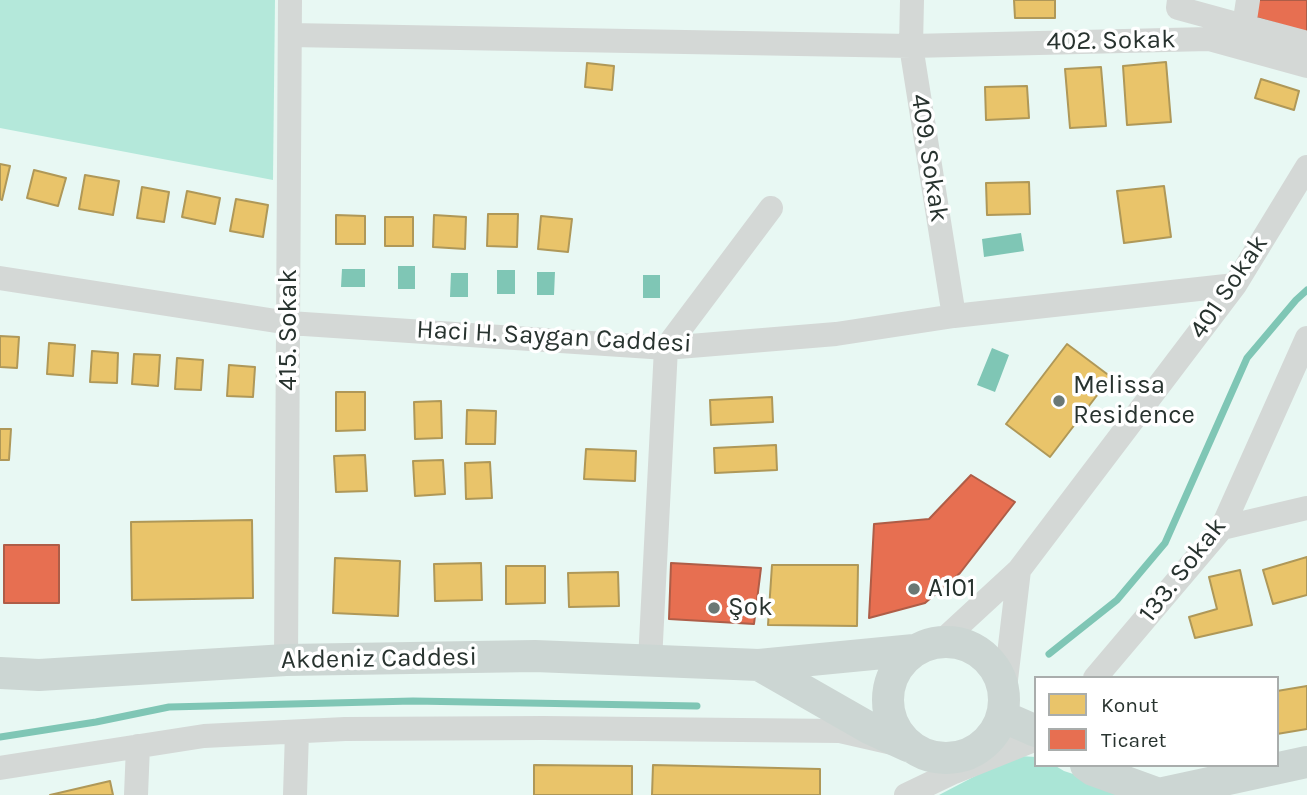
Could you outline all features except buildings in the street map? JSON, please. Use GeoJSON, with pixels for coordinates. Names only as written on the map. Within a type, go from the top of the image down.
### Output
{"type":"FeatureCollection","features":[{"type":"Feature","properties":{"kind":"main road","name":"Akdeniz Caddesi"},"geometry":{"type":"LineString","coordinates":[[0,673],[39,675],[286,660],[535,656],[759,665],[928,645]]}},
{"type":"Feature","properties":{"kind":"main road"},"geometry":{"type":"LineString","coordinates":[[910,747],[892,725],[887,697],[895,670],[928,645],[970,646],[993,662],[1004,703],[1034,729]]}},
{"type":"Feature","properties":{"kind":"main road"},"geometry":{"type":"LineString","coordinates":[[759,665],[871,729],[936,759],[965,756],[989,741],[1004,703]]}},
{"type":"Feature","properties":{"kind":"main road"},"geometry":{"type":"LineString","coordinates":[[1089,767],[1161,794],[1307,762]]}},
{"type":"Feature","properties":{"kind":"street","name":"415. Sokak"},"geometry":{"type":"LineString","coordinates":[[286,660],[290,0]]}},
{"type":"Feature","properties":{"kind":"street","name":"409. Sokak"},"geometry":{"type":"LineString","coordinates":[[912,0],[911,46],[954,316]]}},
{"type":"Feature","properties":{"kind":"street"},"geometry":{"type":"LineString","coordinates":[[1179,0],[1178,8],[1218,9],[1244,26],[1307,43]]}},
{"type":"Feature","properties":{"kind":"street"},"geometry":{"type":"LineString","coordinates":[[1244,26],[1248,0]]}},
{"type":"Feature","properties":{"kind":"street","name":"402. Sokak"},"geometry":{"type":"LineString","coordinates":[[290,35],[911,46],[1209,39],[1307,66]]}},
{"type":"Feature","properties":{"kind":"street","name":"401 Sokak"},"geometry":{"type":"LineString","coordinates":[[928,645],[1019,570],[1235,285],[1307,167]]}},
{"type":"Feature","properties":{"kind":"street"},"geometry":{"type":"LineString","coordinates":[[650,661],[666,348],[771,208]]}},
{"type":"Feature","properties":{"kind":"street","name":"Haci H. Saygan Caddesi"},"geometry":{"type":"LineString","coordinates":[[0,278],[289,323],[666,348],[836,334],[954,316],[1235,285]]}},
{"type":"Feature","properties":{"kind":"street","name":"133. Sokak"},"geometry":{"type":"LineString","coordinates":[[1097,676],[1222,527],[1307,338]]}},
{"type":"Feature","properties":{"kind":"street"},"geometry":{"type":"LineString","coordinates":[[1222,527],[1307,508]]}},
{"type":"Feature","properties":{"kind":"street"},"geometry":{"type":"LineString","coordinates":[[1004,703],[1019,570]]}},
{"type":"Feature","properties":{"kind":"street"},"geometry":{"type":"LineString","coordinates":[[0,768],[204,736],[543,728],[840,731],[910,747],[954,772]]}},
{"type":"Feature","properties":{"kind":"street"},"geometry":{"type":"LineString","coordinates":[[295,795],[296,732]]}},
{"type":"Feature","properties":{"kind":"street"},"geometry":{"type":"LineString","coordinates":[[906,795],[954,772],[1034,740]]}},
{"type":"Feature","properties":{"kind":"street"},"geometry":{"type":"LineString","coordinates":[[136,795],[138,747]]}},
{"type":"Feature","properties":{"kind":"shaded area"},"geometry":{"type":"Polygon","coordinates":[[[0,0],[275,0],[273,180],[0,128],[0,0]]]}},
{"type":"Feature","properties":{"kind":"shaded area"},"geometry":{"type":"Polygon","coordinates":[[[1021,233],[1024,251],[984,257],[982,239],[1021,233]]]}},
{"type":"Feature","properties":{"kind":"shaded area"},"geometry":{"type":"Polygon","coordinates":[[[398,266],[415,266],[415,289],[398,289],[398,266]]]}},
{"type":"Feature","properties":{"kind":"shaded area"},"geometry":{"type":"Polygon","coordinates":[[[342,269],[365,269],[365,287],[341,287],[342,269]]]}},
{"type":"Feature","properties":{"kind":"shaded area"},"geometry":{"type":"Polygon","coordinates":[[[497,270],[515,270],[515,294],[497,294],[497,270]]]}},
{"type":"Feature","properties":{"kind":"shaded area"},"geometry":{"type":"Polygon","coordinates":[[[537,272],[555,272],[554,295],[537,295],[537,272]]]}},
{"type":"Feature","properties":{"kind":"shaded area"},"geometry":{"type":"Polygon","coordinates":[[[451,273],[468,273],[468,297],[450,297],[451,273]]]}},
{"type":"Feature","properties":{"kind":"shaded area"},"geometry":{"type":"Polygon","coordinates":[[[643,275],[660,275],[660,298],[643,298],[643,275]]]}},
{"type":"Feature","properties":{"kind":"shaded area"},"geometry":{"type":"Polygon","coordinates":[[[992,348],[1009,355],[995,392],[977,385],[992,348]]]}},
{"type":"Feature","properties":{"kind":"shaded area"},"geometry":{"type":"Polygon","coordinates":[[[1020,756],[1034,757],[1034,767],[1057,767],[1137,795],[939,795],[1000,763],[1020,756]]]}},
{"type":"Feature","properties":{"kind":"waterway"},"geometry":{"type":"LineString","coordinates":[[1049,654],[1117,600],[1165,543],[1247,358],[1307,290]]}},
{"type":"Feature","properties":{"kind":"waterway"},"geometry":{"type":"LineString","coordinates":[[0,737],[169,707],[413,701],[697,706]]}},
{"type":"Feature","properties":{"kind":"place","name":"Melissa Residence"},"geometry":{"type":"Point","coordinates":[1059,401]}},
{"type":"Feature","properties":{"kind":"place","name":"A101"},"geometry":{"type":"Point","coordinates":[914,589]}},
{"type":"Feature","properties":{"kind":"place","name":"Şok"},"geometry":{"type":"Point","coordinates":[714,608]}}]}
